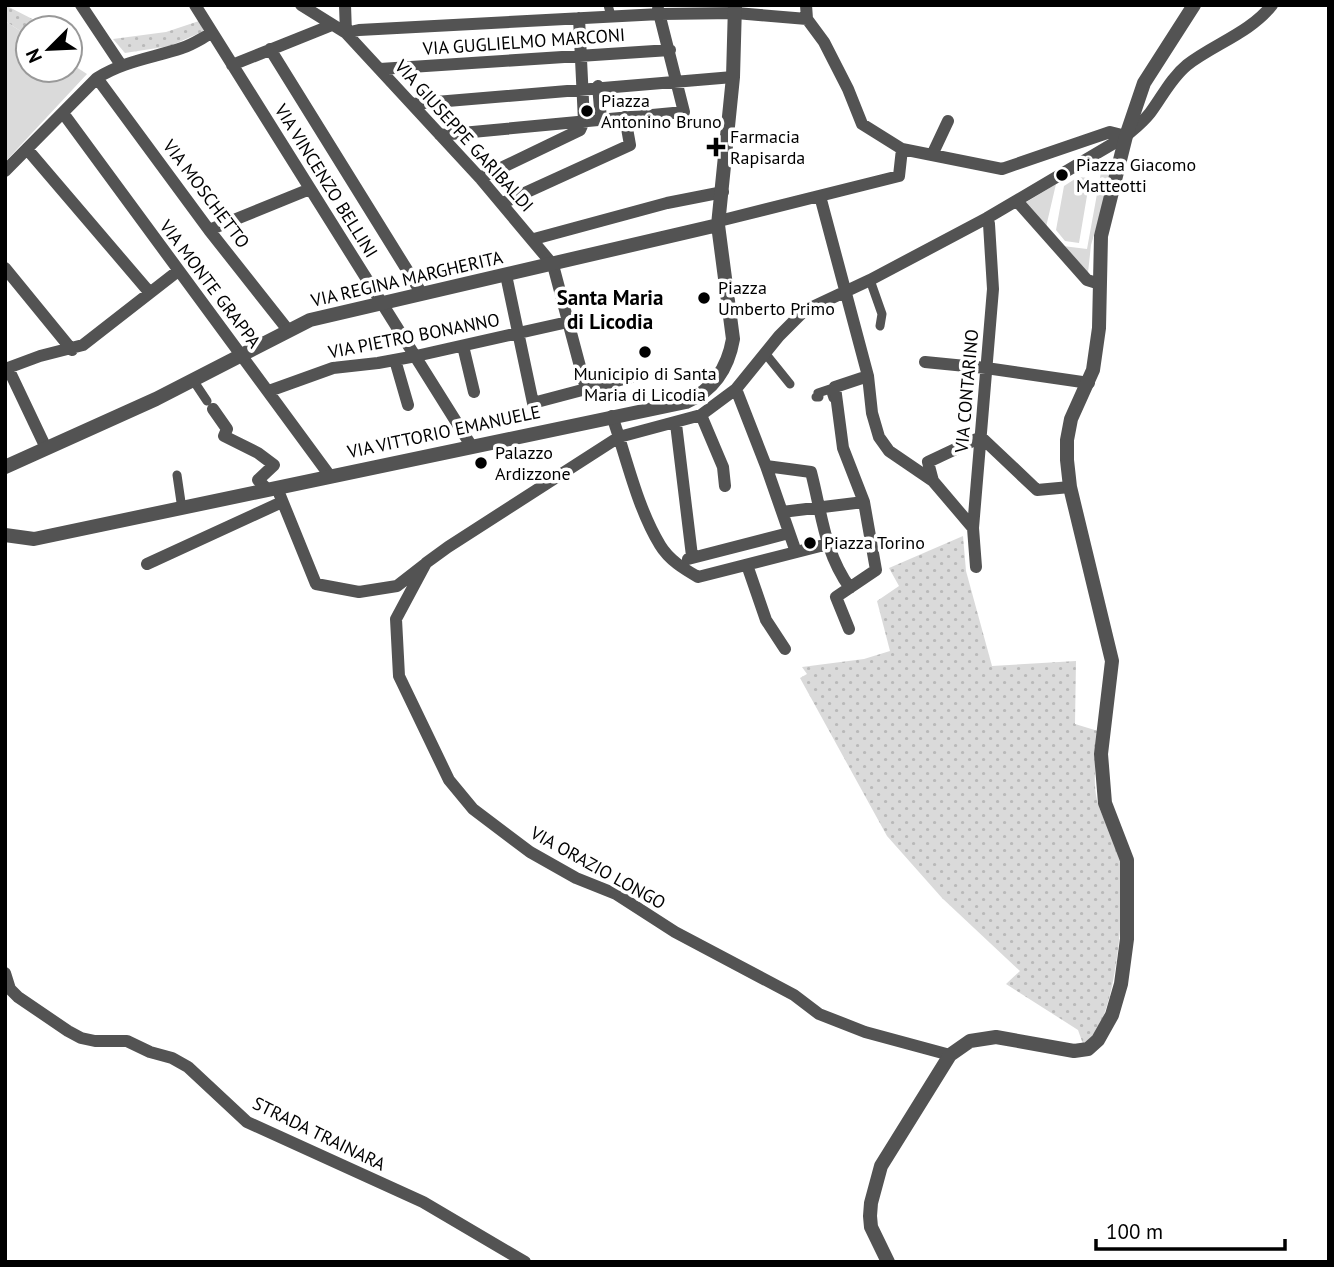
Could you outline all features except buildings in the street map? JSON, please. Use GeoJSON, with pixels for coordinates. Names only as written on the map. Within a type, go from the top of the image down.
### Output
{"type":"FeatureCollection","features":[{"type":"Feature","properties":{"kind":"street"},"geometry":{"type":"LineString","coordinates":[[81,5],[121,65]]}},
{"type":"Feature","properties":{"kind":"street","name":"VIA VINCENZO BELLINI"},"geometry":{"type":"LineString","coordinates":[[195,5],[472,447]]}},
{"type":"Feature","properties":{"kind":"street","name":"VIA GIUSEPPE GARIBALDI"},"geometry":{"type":"LineString","coordinates":[[301,5],[346,33],[503,203],[553,264]]}},
{"type":"Feature","properties":{"kind":"street"},"geometry":{"type":"LineString","coordinates":[[345,5],[346,33],[659,9],[736,9],[807,19]]}},
{"type":"Feature","properties":{"kind":"street"},"geometry":{"type":"LineString","coordinates":[[806,5],[807,19],[824,42],[862,124],[902,149],[1002,169],[1110,132],[1126,136]]}},
{"type":"Feature","properties":{"kind":"street"},"geometry":{"type":"LineString","coordinates":[[1139,117],[1144,83],[1194,5]]}},
{"type":"Feature","properties":{"kind":"street"},"geometry":{"type":"LineString","coordinates":[[888,1262],[872,1227],[870,1216],[881,1166],[950,1055],[970,1041],[996,1037],[1083,1051],[1094,1046],[1112,1015],[1121,984],[1127,939],[1128,860],[1105,803],[1101,754],[1112,661],[1070,487],[1067,440],[1071,419],[1093,370],[1099,328],[1101,236],[1126,136],[1139,117],[1186,65],[1249,26],[1272,5]]}},
{"type":"Feature","properties":{"kind":"street"},"geometry":{"type":"LineString","coordinates":[[584,121],[684,112],[659,9]]}},
{"type":"Feature","properties":{"kind":"street","name":"VIA VITTORIO EMANUELE"},"geometry":{"type":"LineString","coordinates":[[5,535],[34,539],[677,404],[695,398],[717,380],[730,355],[734,333],[719,223],[733,77],[736,9]]}},
{"type":"Feature","properties":{"kind":"street"},"geometry":{"type":"LineString","coordinates":[[440,135],[570,129],[580,131],[584,121],[581,14]]}},
{"type":"Feature","properties":{"kind":"street"},"geometry":{"type":"LineString","coordinates":[[232,65],[332,25]]}},
{"type":"Feature","properties":{"kind":"street"},"geometry":{"type":"LineString","coordinates":[[5,172],[97,78],[121,65],[186,47],[212,33]]}},
{"type":"Feature","properties":{"kind":"street"},"geometry":{"type":"LineString","coordinates":[[270,49],[422,294]]}},
{"type":"Feature","properties":{"kind":"street","name":"VIA GUGLIELMO MARCONI"},"geometry":{"type":"LineString","coordinates":[[380,69],[670,50]]}},
{"type":"Feature","properties":{"kind":"street"},"geometry":{"type":"LineString","coordinates":[[412,104],[582,86],[733,77]]}},
{"type":"Feature","properties":{"kind":"street","name":"VIA MOSCHETTO"},"geometry":{"type":"LineString","coordinates":[[97,78],[209,230],[288,330]]}},
{"type":"Feature","properties":{"kind":"street"},"geometry":{"type":"LineString","coordinates":[[602,86],[606,119]]}},
{"type":"Feature","properties":{"kind":"street","name":"VIA MONTE GRAPPA"},"geometry":{"type":"LineString","coordinates":[[63,113],[330,476]]}},
{"type":"Feature","properties":{"kind":"street"},"geometry":{"type":"LineString","coordinates":[[503,203],[630,145],[625,117]]}},
{"type":"Feature","properties":{"kind":"street"},"geometry":{"type":"LineString","coordinates":[[932,155],[948,121]]}},
{"type":"Feature","properties":{"kind":"street"},"geometry":{"type":"LineString","coordinates":[[480,178],[570,129]]}},
{"type":"Feature","properties":{"kind":"street","name":"VIA ORAZIO LONGO"},"geometry":{"type":"LineString","coordinates":[[950,1055],[865,1032],[819,1014],[794,995],[675,932],[616,894],[576,878],[530,852],[473,809],[449,780],[399,676],[396,619],[426,563],[593,454],[621,442],[703,419],[736,389],[804,311],[870,280],[987,218],[1126,136]]}},
{"type":"Feature","properties":{"kind":"street"},"geometry":{"type":"LineString","coordinates":[[27,149],[150,293]]}},
{"type":"Feature","properties":{"kind":"street"},"geometry":{"type":"LineString","coordinates":[[719,223],[899,176],[902,149]]}},
{"type":"Feature","properties":{"kind":"street"},"geometry":{"type":"LineString","coordinates":[[209,230],[310,189]]}},
{"type":"Feature","properties":{"kind":"street"},"geometry":{"type":"LineString","coordinates":[[534,239],[667,203],[723,192]]}},
{"type":"Feature","properties":{"kind":"street"},"geometry":{"type":"LineString","coordinates":[[820,196],[867,376],[875,427],[884,446],[933,481],[973,528]]}},
{"type":"Feature","properties":{"kind":"street"},"geometry":{"type":"LineString","coordinates":[[1011,204],[1100,290]]}},
{"type":"Feature","properties":{"kind":"street","name":"VIA CONTARINO"},"geometry":{"type":"LineString","coordinates":[[976,567],[973,528],[993,289],[987,218]]}},
{"type":"Feature","properties":{"kind":"street","name":"VIA REGINA MARGHERITA"},"geometry":{"type":"LineString","coordinates":[[5,467],[192,380],[310,320],[719,223]]}},
{"type":"Feature","properties":{"kind":"street"},"geometry":{"type":"LineString","coordinates":[[553,264],[585,386]]}},
{"type":"Feature","properties":{"kind":"street"},"geometry":{"type":"LineString","coordinates":[[5,268],[72,350]]}},
{"type":"Feature","properties":{"kind":"street"},"geometry":{"type":"LineString","coordinates":[[46,448],[7,369],[40,356],[72,350],[83,345],[178,271]]}},
{"type":"Feature","properties":{"kind":"street"},"geometry":{"type":"LineString","coordinates":[[506,275],[533,403],[585,386],[639,375]]}},
{"type":"Feature","properties":{"kind":"street"},"geometry":{"type":"LineString","coordinates":[[870,280],[881,314],[880,326]]}},
{"type":"Feature","properties":{"kind":"street","name":"VIA PIETRO BONANNO"},"geometry":{"type":"LineString","coordinates":[[269,391],[333,368],[416,356],[568,322]]}},
{"type":"Feature","properties":{"kind":"street"},"geometry":{"type":"LineString","coordinates":[[463,346],[474,393]]}},
{"type":"Feature","properties":{"kind":"street"},"geometry":{"type":"LineString","coordinates":[[765,353],[790,384]]}},
{"type":"Feature","properties":{"kind":"street"},"geometry":{"type":"LineString","coordinates":[[395,360],[408,405]]}},
{"type":"Feature","properties":{"kind":"street"},"geometry":{"type":"LineString","coordinates":[[925,362],[1088,383]]}},
{"type":"Feature","properties":{"kind":"street"},"geometry":{"type":"LineString","coordinates":[[849,629],[836,597],[876,570],[864,502],[844,448],[835,387],[867,376]]}},
{"type":"Feature","properties":{"kind":"street"},"geometry":{"type":"LineString","coordinates":[[192,380],[228,429],[224,436],[274,464],[258,480],[272,489],[282,502],[316,584],[359,592],[397,586],[426,563]]}},
{"type":"Feature","properties":{"kind":"street"},"geometry":{"type":"LineString","coordinates":[[816,397],[819,397],[818,393],[830,388],[834,402],[838,404]]}},
{"type":"Feature","properties":{"kind":"street"},"geometry":{"type":"LineString","coordinates":[[736,389],[766,466],[794,553]]}},
{"type":"Feature","properties":{"kind":"street"},"geometry":{"type":"LineString","coordinates":[[612,416],[642,504],[661,547],[678,565],[698,577],[828,546]]}},
{"type":"Feature","properties":{"kind":"street"},"geometry":{"type":"LineString","coordinates":[[703,419],[723,467],[725,486]]}},
{"type":"Feature","properties":{"kind":"street"},"geometry":{"type":"LineString","coordinates":[[676,428],[692,556]]}},
{"type":"Feature","properties":{"kind":"street"},"geometry":{"type":"LineString","coordinates":[[933,481],[928,462],[981,437],[1037,490],[1070,487]]}},
{"type":"Feature","properties":{"kind":"street"},"geometry":{"type":"LineString","coordinates":[[766,466],[811,472],[828,546],[836,568],[850,588]]}},
{"type":"Feature","properties":{"kind":"street"},"geometry":{"type":"LineString","coordinates":[[177,475],[183,509]]}},
{"type":"Feature","properties":{"kind":"street"},"geometry":{"type":"LineString","coordinates":[[147,564],[282,502]]}},
{"type":"Feature","properties":{"kind":"street"},"geometry":{"type":"LineString","coordinates":[[782,512],[864,502]]}},
{"type":"Feature","properties":{"kind":"street"},"geometry":{"type":"LineString","coordinates":[[678,565],[692,556],[790,535]]}},
{"type":"Feature","properties":{"kind":"street"},"geometry":{"type":"LineString","coordinates":[[747,565],[766,620],[785,649]]}},
{"type":"Feature","properties":{"kind":"street","name":"STRADA TRAINARA"},"geometry":{"type":"LineString","coordinates":[[5,973],[8,994],[82,1038],[95,1041],[127,1041],[150,1052],[172,1058],[188,1067],[247,1122],[423,1202],[525,1262]]}},
{"type":"Feature","properties":{"kind":"shaded area"},"geometry":{"type":"Polygon","coordinates":[[[5,5],[23,14],[14,14],[14,27],[5,21],[5,5]]]}},
{"type":"Feature","properties":{"kind":"shaded area"},"geometry":{"type":"Polygon","coordinates":[[[5,21],[14,27],[14,84],[78,84],[5,162],[5,21]]]}},
{"type":"Feature","properties":{"kind":"shaded area"},"geometry":{"type":"Polygon","coordinates":[[[199,21],[204,31],[170,46],[125,53],[113,39],[166,32],[199,21]]]}},
{"type":"Feature","properties":{"kind":"shaded area"},"geometry":{"type":"Polygon","coordinates":[[[1103,161],[1111,168],[1110,181],[1091,245],[1088,273],[1063,246],[1087,249],[1103,161]]]}},
{"type":"Feature","properties":{"kind":"shaded area"},"geometry":{"type":"Polygon","coordinates":[[[1078,177],[1090,178],[1079,243],[1065,241],[1056,230],[1064,186],[1078,177]]]}},
{"type":"Feature","properties":{"kind":"shaded area"},"geometry":{"type":"Polygon","coordinates":[[[1056,184],[1046,227],[1025,203],[1056,184]]]}},
{"type":"Feature","properties":{"kind":"shaded area"},"geometry":{"type":"Polygon","coordinates":[[[963,536],[966,571],[992,666],[1076,661],[1075,724],[1098,731],[1096,792],[1099,808],[1121,857],[1122,906],[1111,990],[1095,1033],[1083,1044],[1078,1030],[1006,984],[1020,971],[942,898],[887,836],[800,678],[807,674],[802,667],[864,659],[890,651],[877,601],[899,586],[889,568],[963,536]]]}},
{"type":"Feature","properties":{"kind":"place","name":"Piazza Antonino Bruno"},"geometry":{"type":"Point","coordinates":[587,111]}},
{"type":"Feature","properties":{"kind":"place","name":"Farmacia Rapisarda"},"geometry":{"type":"Point","coordinates":[716,147]}},
{"type":"Feature","properties":{"kind":"place","name":"Piazza Giacomo Matteotti"},"geometry":{"type":"Point","coordinates":[1062,175]}},
{"type":"Feature","properties":{"kind":"place","name":"Piazza Umberto Primo"},"geometry":{"type":"Point","coordinates":[704,298]}},
{"type":"Feature","properties":{"kind":"place","name":"Municipio di Santa Maria di Licodia"},"geometry":{"type":"Point","coordinates":[645,352]}},
{"type":"Feature","properties":{"kind":"place","name":"Palazzo Ardizzone"},"geometry":{"type":"Point","coordinates":[481,463]}},
{"type":"Feature","properties":{"kind":"place","name":"Piazza Torino"},"geometry":{"type":"Point","coordinates":[810,543]}},
{"type":"Feature","properties":{"kind":"district","name":"Santa Maria di Licodia"},"geometry":{"type":"Point","coordinates":[610,310]}}]}
